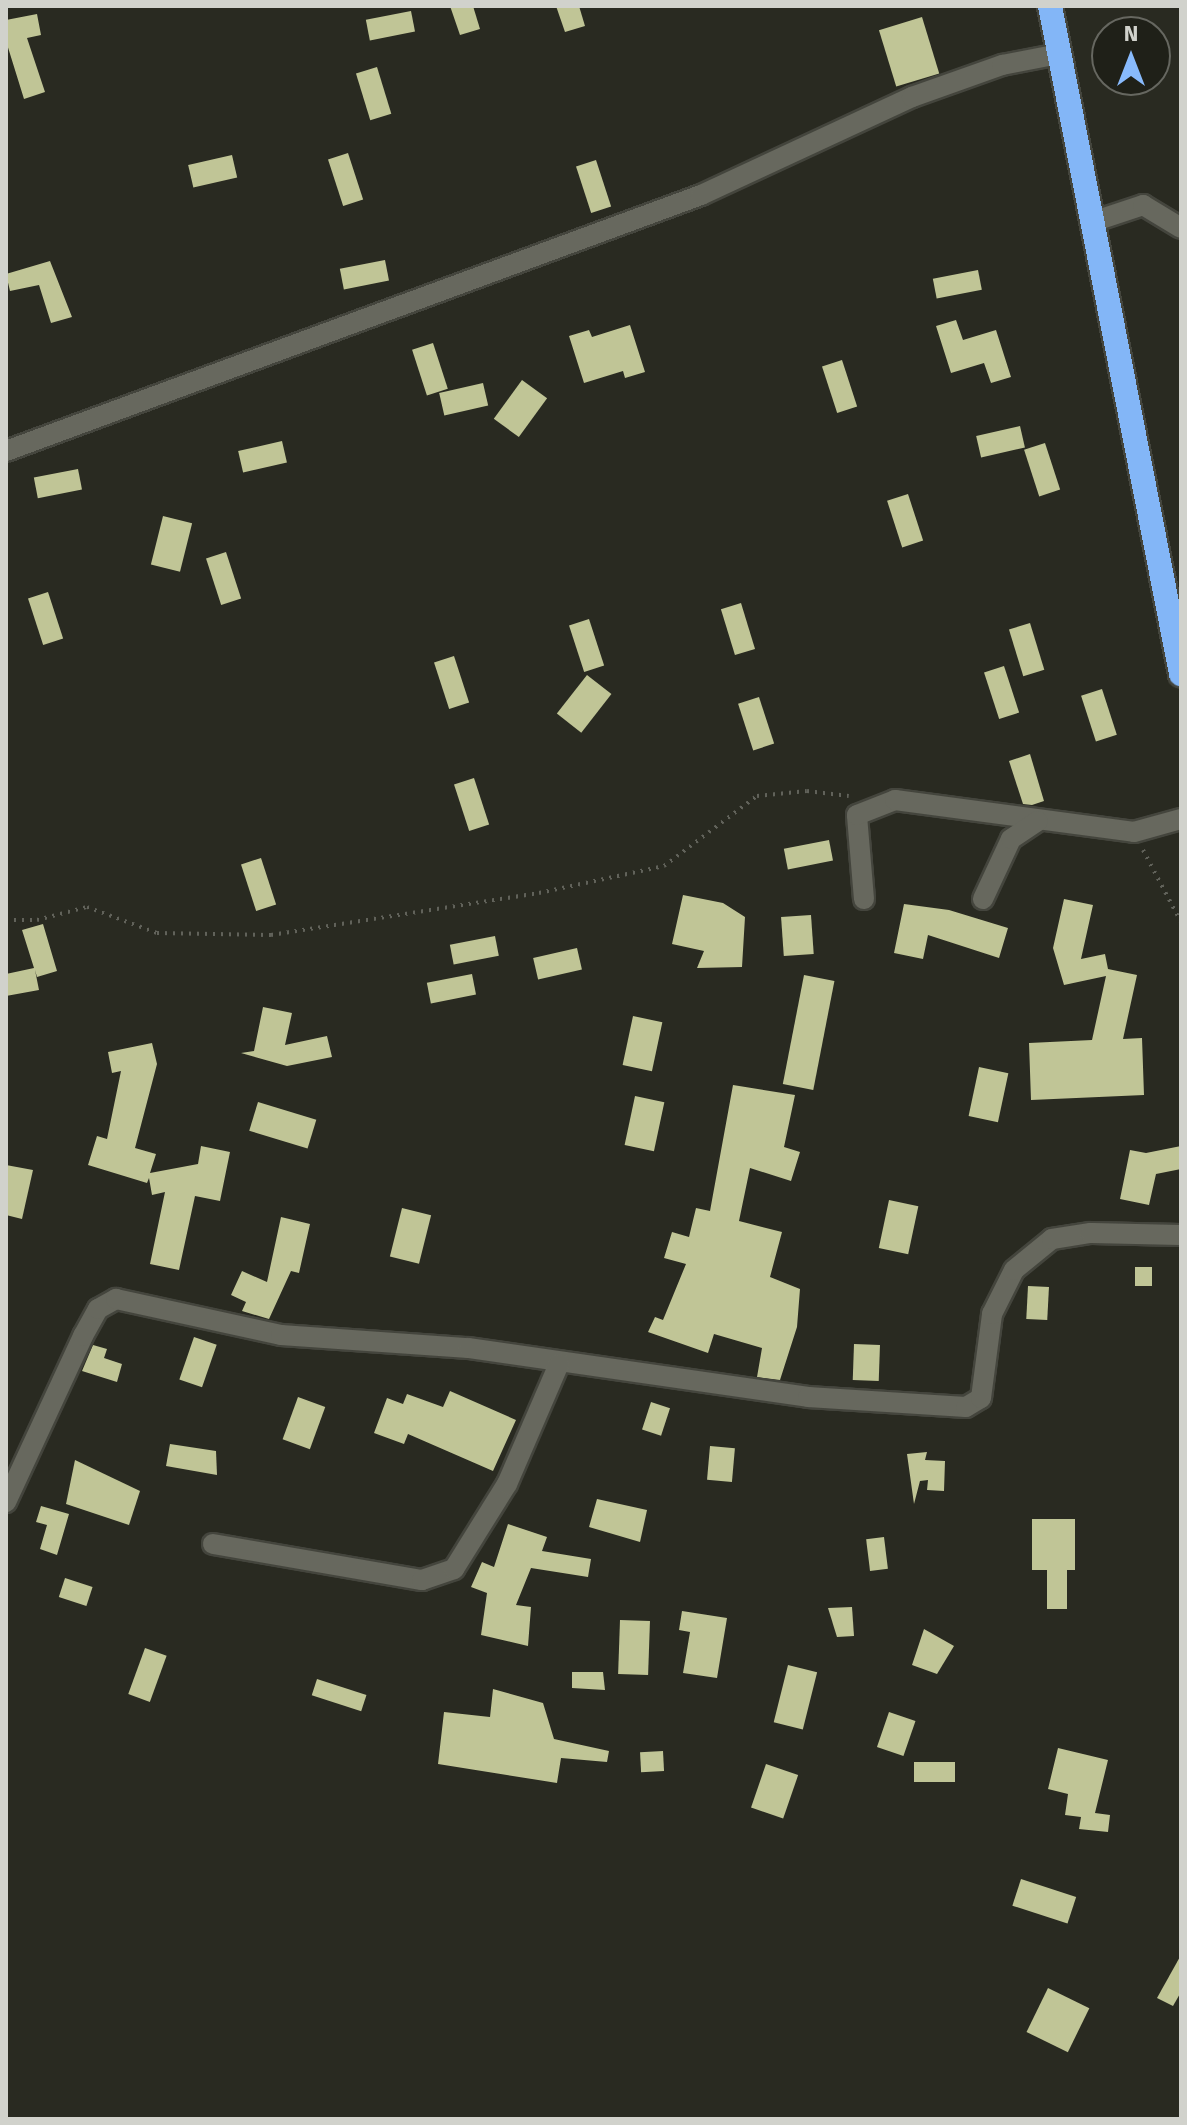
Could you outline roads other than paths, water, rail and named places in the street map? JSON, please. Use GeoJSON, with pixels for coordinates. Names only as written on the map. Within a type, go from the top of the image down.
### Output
{"type":"FeatureCollection","features":[{"type":"Feature","properties":{"kind":"highway"},"geometry":{"type":"LineString","coordinates":[[1050,6],[1181,674]]}},
{"type":"Feature","properties":{"kind":"street"},"geometry":{"type":"LineString","coordinates":[[6,451],[687,200],[912,97],[1002,65],[1059,54]]}},
{"type":"Feature","properties":{"kind":"street"},"geometry":{"type":"LineString","coordinates":[[1092,222],[1143,205],[1181,228]]}},
{"type":"Feature","properties":{"kind":"street"},"geometry":{"type":"LineString","coordinates":[[864,899],[857,815],[895,800],[1134,832],[1181,819]]}},
{"type":"Feature","properties":{"kind":"street"},"geometry":{"type":"LineString","coordinates":[[983,899],[1011,839],[1038,821]]}},
{"type":"Feature","properties":{"kind":"street"},"geometry":{"type":"LineString","coordinates":[[6,1502],[83,1336],[98,1309],[116,1299],[281,1335],[469,1348],[559,1364],[808,1397],[966,1407],[981,1398],[997,1303],[1014,1270],[1052,1239],[1091,1233],[1181,1235]]}},
{"type":"Feature","properties":{"kind":"street"},"geometry":{"type":"LineString","coordinates":[[213,1544],[422,1580],[454,1569],[507,1484],[559,1364]]}}]}
